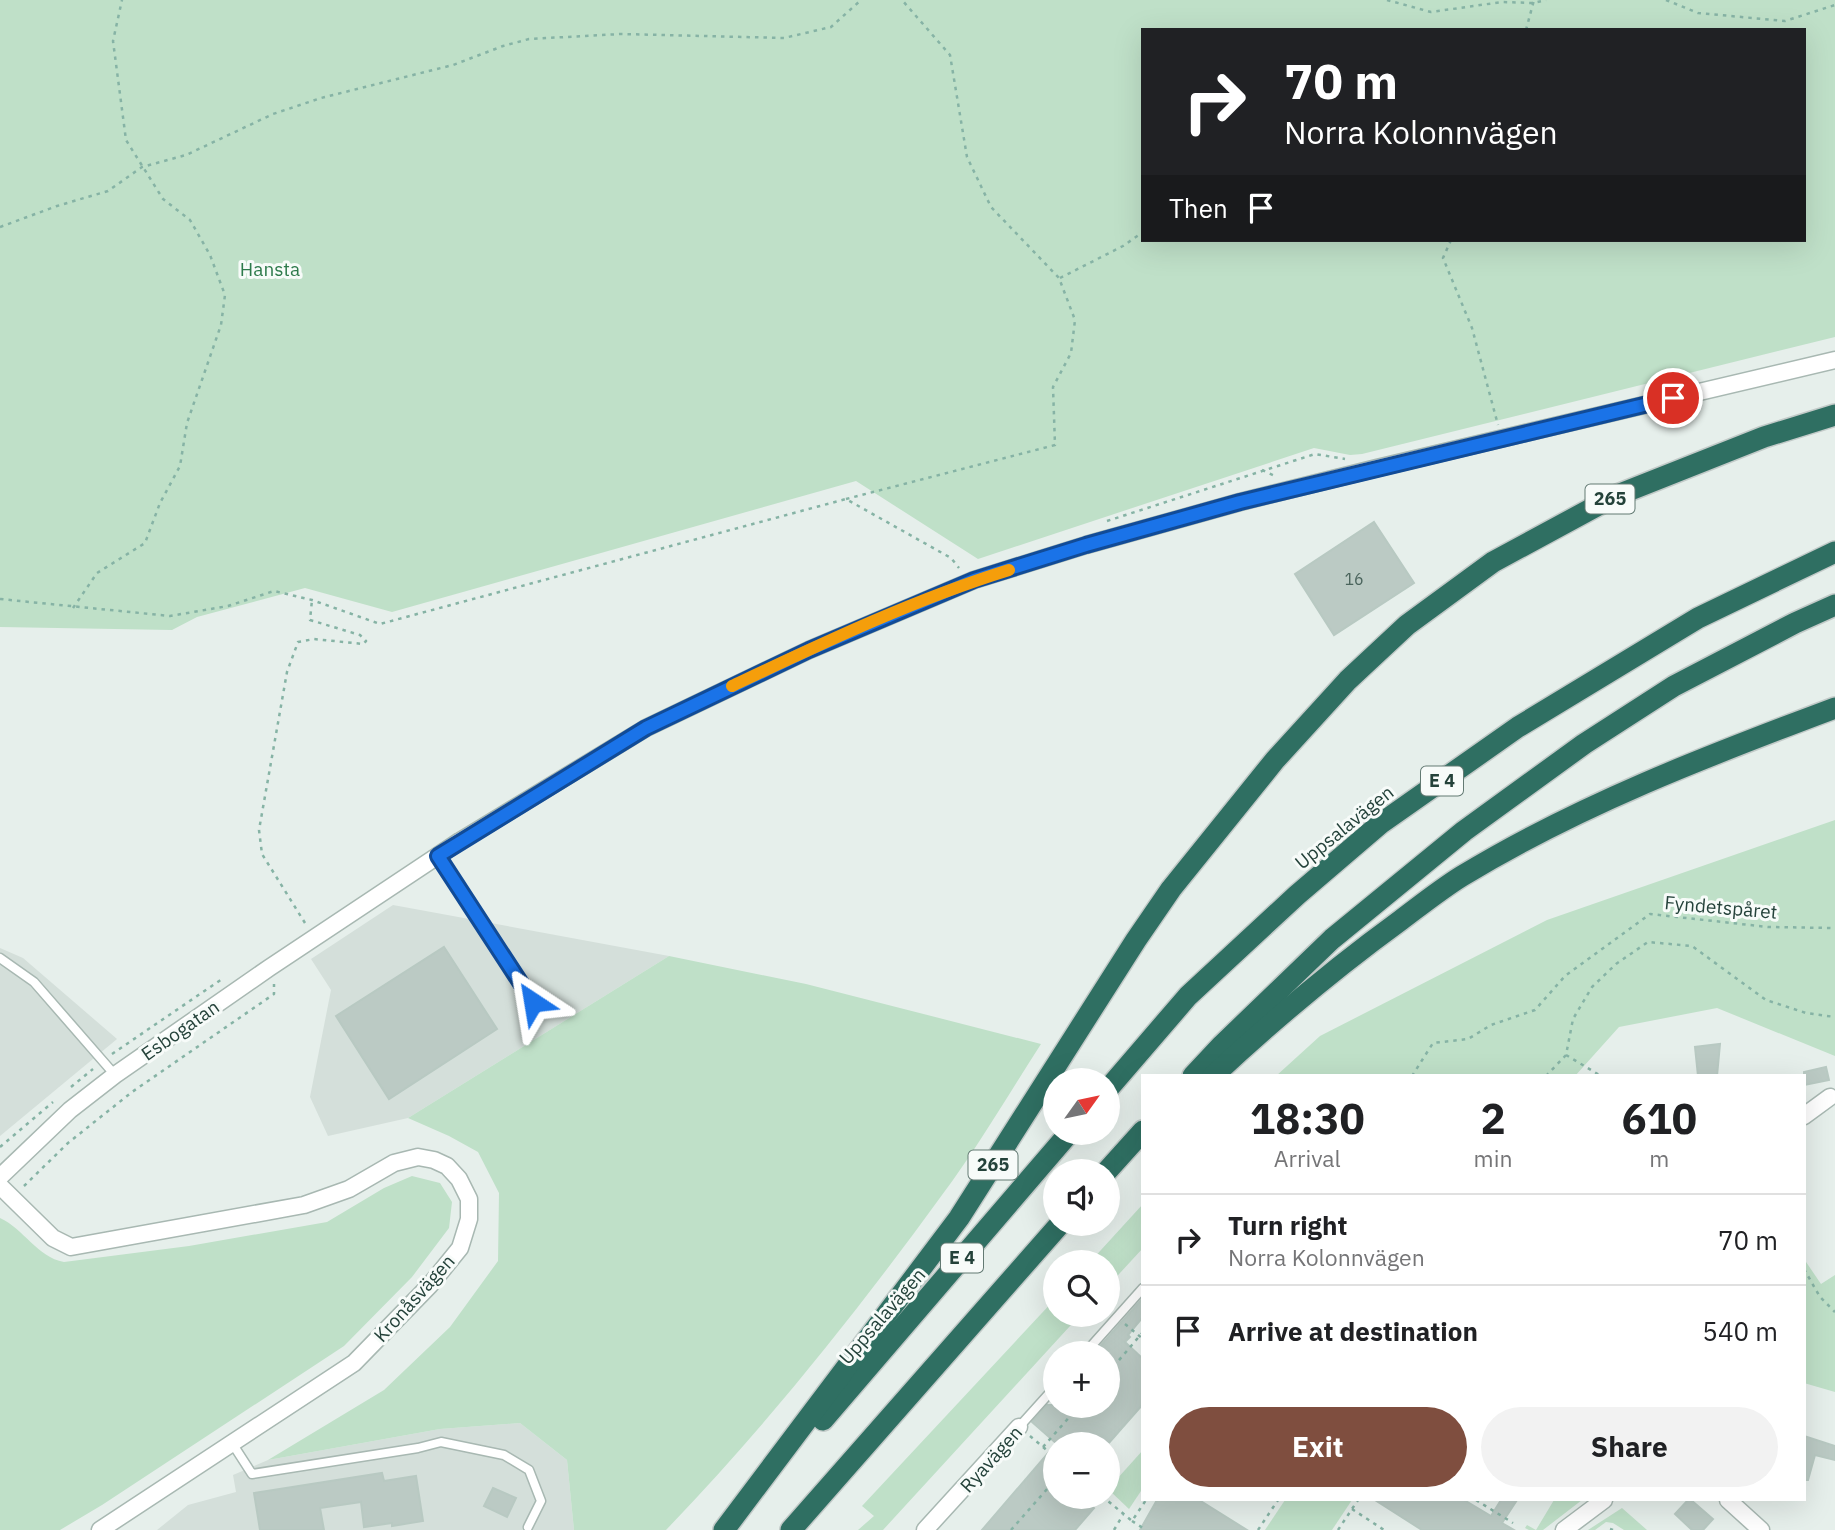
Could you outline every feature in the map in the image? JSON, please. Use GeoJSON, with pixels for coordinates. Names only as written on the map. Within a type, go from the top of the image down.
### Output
{"type":"FeatureCollection","features":[{"type":"Feature","properties":{"kind":"highway","name":"265"},"geometry":{"type":"LineString","coordinates":[[726,1530],[959,1218],[1171,889],[1275,760],[1348,680],[1407,625],[1493,562],[1615,496],[1764,437],[1835,415]]}},
{"type":"Feature","properties":{"kind":"highway","name":"Uppsalavägen"},"geometry":{"type":"LineString","coordinates":[[1120,1075],[1188,996],[1297,895],[1380,824],[1518,727],[1698,618],[1835,552]]}},
{"type":"Feature","properties":{"kind":"highway"},"geometry":{"type":"LineString","coordinates":[[1195,1074],[1332,939],[1464,831],[1584,744],[1674,686],[1835,605]]}},
{"type":"Feature","properties":{"kind":"highway"},"geometry":{"type":"LineString","coordinates":[[1215,1074],[1341,963],[1460,877],[1592,806],[1835,708]]}},
{"type":"Feature","properties":{"kind":"highway"},"geometry":{"type":"LineString","coordinates":[[1117,1159],[1141,1133]]}},
{"type":"Feature","properties":{"kind":"highway"},"geometry":{"type":"LineString","coordinates":[[1120,1159],[1141,1143]]}},
{"type":"Feature","properties":{"kind":"highway","name":"Uppsalavägen"},"geometry":{"type":"LineString","coordinates":[[726,1530],[1059,1145]]}},
{"type":"Feature","properties":{"kind":"highway","name":"E 4"},"geometry":{"type":"LineString","coordinates":[[791,1530],[1050,1236]]}},
{"type":"Feature","properties":{"kind":"street","name":"Esbogatan"},"geometry":{"type":"LineString","coordinates":[[0,1177],[70,1110],[116,1075],[268,968],[460,841],[646,728],[822,644],[974,580],[1073,549],[1265,496],[1835,360]]}},
{"type":"Feature","properties":{"kind":"street"},"geometry":{"type":"LineString","coordinates":[[1806,1115],[1830,1097]]}},
{"type":"Feature","properties":{"kind":"street","name":"Kronåsvägen"},"geometry":{"type":"LineString","coordinates":[[0,1185],[53,1238],[71,1247],[304,1205],[349,1189],[394,1163],[418,1157],[447,1166],[459,1179],[469,1199],[469,1219],[460,1248],[430,1285],[354,1363],[100,1530]]}},
{"type":"Feature","properties":{"kind":"street","name":"Ryavägen"},"geometry":{"type":"LineString","coordinates":[[925,1530],[1019,1427]]}},
{"type":"Feature","properties":{"kind":"street"},"geometry":{"type":"LineString","coordinates":[[1564,1530],[1603,1501]]}},
{"type":"Feature","properties":{"kind":"street"},"geometry":{"type":"LineString","coordinates":[[1729,1501],[1761,1530]]}},
{"type":"Feature","properties":{"kind":"lane"},"geometry":{"type":"LineString","coordinates":[[438,856],[533,1002]]}},
{"type":"Feature","properties":{"kind":"lane"},"geometry":{"type":"LineString","coordinates":[[0,958],[34,982],[116,1075]]}},
{"type":"Feature","properties":{"kind":"lane"},"geometry":{"type":"LineString","coordinates":[[1120,1314],[1141,1290]]}},
{"type":"Feature","properties":{"kind":"lane"},"geometry":{"type":"LineString","coordinates":[[1096,1341],[1108,1327]]}},
{"type":"Feature","properties":{"kind":"lane","name":"Ryavägen"},"geometry":{"type":"LineString","coordinates":[[1019,1427],[1043,1400]]}},
{"type":"Feature","properties":{"kind":"lane"},"geometry":{"type":"LineString","coordinates":[[232,1443],[252,1474],[441,1442],[504,1455],[530,1470],[541,1501],[528,1527]]}},
{"type":"Feature","properties":{"kind":"path"},"geometry":{"type":"LineString","coordinates":[[73,608],[97,573],[145,542],[160,503],[180,466],[187,423],[221,325],[225,295],[211,255],[190,220],[163,199],[126,140],[113,41],[122,0]]}},
{"type":"Feature","properties":{"kind":"path"},"geometry":{"type":"LineString","coordinates":[[0,226],[108,191],[142,167],[186,155],[273,114],[321,98],[453,65],[529,39],[621,34],[784,37],[831,27],[861,0]]}},
{"type":"Feature","properties":{"kind":"path"},"geometry":{"type":"LineString","coordinates":[[0,599],[170,616],[228,606],[274,591],[312,600],[380,624],[1055,445],[1053,387],[1070,353],[1074,320],[1059,278],[991,207],[967,156],[950,55],[902,0]]}},
{"type":"Feature","properties":{"kind":"path"},"geometry":{"type":"LineString","coordinates":[[1387,0],[1431,12],[1502,2],[1546,0]]}},
{"type":"Feature","properties":{"kind":"path"},"geometry":{"type":"LineString","coordinates":[[1666,0],[1698,13],[1785,20],[1835,5]]}},
{"type":"Feature","properties":{"kind":"path"},"geometry":{"type":"LineString","coordinates":[[1527,28],[1534,1]]}},
{"type":"Feature","properties":{"kind":"path"},"geometry":{"type":"LineString","coordinates":[[1059,278],[1123,246],[1141,233]]}},
{"type":"Feature","properties":{"kind":"path"},"geometry":{"type":"LineString","coordinates":[[1450,242],[1443,258],[1472,328],[1499,427]]}},
{"type":"Feature","properties":{"kind":"path"},"geometry":{"type":"LineString","coordinates":[[846,499],[951,558],[961,571]]}},
{"type":"Feature","properties":{"kind":"path"},"geometry":{"type":"LineString","coordinates":[[305,923],[262,854],[259,830],[287,672],[299,642],[314,639],[363,644],[366,641],[360,635],[310,620],[312,600]]}},
{"type":"Feature","properties":{"kind":"path","name":"Fyndetspåret"},"geometry":{"type":"LineString","coordinates":[[1413,1074],[1433,1043],[1468,1038],[1491,1025],[1535,1010],[1565,976],[1650,914],[1768,927],[1835,928]]}},
{"type":"Feature","properties":{"kind":"path"},"geometry":{"type":"LineString","coordinates":[[1548,1074],[1566,1055],[1573,1019],[1592,987],[1616,964],[1648,942],[1692,946],[1766,1000],[1806,1013],[1835,1017]]}},
{"type":"Feature","properties":{"kind":"path"},"geometry":{"type":"LineString","coordinates":[[12,1198],[68,1143],[132,1091],[274,994],[274,980],[268,968]]}},
{"type":"Feature","properties":{"kind":"path"},"geometry":{"type":"LineString","coordinates":[[1566,1055],[1598,1074]]}},
{"type":"Feature","properties":{"kind":"path"},"geometry":{"type":"LineString","coordinates":[[1806,1272],[1820,1297],[1835,1312]]}},
{"type":"Feature","properties":{"kind":"path"},"geometry":{"type":"LineString","coordinates":[[1120,1320],[1141,1338],[1120,1360]]}},
{"type":"Feature","properties":{"kind":"path"},"geometry":{"type":"LineString","coordinates":[[1056,1432],[1069,1418]]}},
{"type":"Feature","properties":{"kind":"path"},"geometry":{"type":"LineString","coordinates":[[1019,1427],[1043,1447]]}},
{"type":"Feature","properties":{"kind":"path"},"geometry":{"type":"LineString","coordinates":[[1011,1530],[1043,1494]]}},
{"type":"Feature","properties":{"kind":"path"},"geometry":{"type":"LineString","coordinates":[[1132,1521],[1145,1501]]}},
{"type":"Feature","properties":{"kind":"path"},"geometry":{"type":"LineString","coordinates":[[1258,1530],[1277,1501]]}},
{"type":"Feature","properties":{"kind":"path"},"geometry":{"type":"LineString","coordinates":[[1338,1530],[1357,1501]]}},
{"type":"Feature","properties":{"kind":"path"},"geometry":{"type":"LineString","coordinates":[[1478,1501],[1513,1523]]}},
{"type":"Feature","properties":{"kind":"path"},"geometry":{"type":"LineString","coordinates":[[1118,1509],[1146,1530]]}},
{"type":"Feature","properties":{"kind":"path"},"geometry":{"type":"LineString","coordinates":[[1352,1509],[1384,1530]]}},
{"type":"Feature","properties":{"kind":"path"},"geometry":{"type":"LineString","coordinates":[[1114,1530],[1124,1514]]}},
{"type":"Feature","properties":{"kind":"shaded area"},"geometry":{"type":"Polygon","coordinates":[[[393,905],[669,956],[408,1118],[328,1136],[310,1097],[331,990],[311,959],[393,905]]]}},
{"type":"Feature","properties":{"kind":"shaded area"},"geometry":{"type":"Polygon","coordinates":[[[0,948],[23,958],[117,1039],[0,1136],[0,948]]]}},
{"type":"Feature","properties":{"kind":"shaded area"},"geometry":{"type":"Polygon","coordinates":[[[520,1423],[567,1460],[574,1530],[157,1530],[188,1505],[236,1492],[233,1475],[268,1460],[440,1429],[520,1423]]]}},
{"type":"Feature","properties":{"kind":"green space","name":"Hansta"},"geometry":{"type":"Polygon","coordinates":[[[0,0],[1835,0],[1835,337],[1362,454],[1350,455],[1314,448],[978,559],[856,481],[392,612],[305,588],[197,617],[172,630],[0,627],[0,0]]]}},
{"type":"Feature","properties":{"kind":"green space"},"geometry":{"type":"Polygon","coordinates":[[[1835,820],[1835,1056],[1717,1008],[1619,1027],[1577,1074],[1278,1074],[1320,1036],[1547,920],[1835,820]]]}},
{"type":"Feature","properties":{"kind":"green space"},"geometry":{"type":"Polygon","coordinates":[[[669,956],[806,984],[1041,1044],[968,1158],[877,1282],[775,1409],[666,1530],[574,1530],[567,1460],[520,1423],[440,1429],[268,1460],[384,1390],[450,1327],[498,1261],[499,1193],[478,1152],[408,1118],[669,956]]]}},
{"type":"Feature","properties":{"kind":"green space"},"geometry":{"type":"Polygon","coordinates":[[[412,1176],[440,1183],[452,1202],[449,1228],[412,1277],[344,1346],[60,1530],[0,1530],[0,1218],[46,1255],[64,1262],[189,1246],[327,1222],[384,1188],[412,1176]]]}},
{"type":"Feature","properties":{"kind":"green space"},"geometry":{"type":"Polygon","coordinates":[[[1141,1206],[1141,1250],[1120,1273],[1120,1250],[1101,1250],[1114,1236],[1120,1236],[1120,1229],[1141,1206]]]}},
{"type":"Feature","properties":{"kind":"green space"},"geometry":{"type":"Polygon","coordinates":[[[1806,1262],[1821,1284],[1835,1275],[1835,1392],[1806,1384],[1806,1262]]]}},
{"type":"Feature","properties":{"kind":"green space"},"geometry":{"type":"Polygon","coordinates":[[[1043,1312],[1043,1327],[1069,1327],[1056,1341],[1043,1341],[1043,1355],[883,1530],[858,1530],[874,1516],[862,1506],[1043,1312]]]}},
{"type":"Feature","properties":{"kind":"green space"},"geometry":{"type":"Polygon","coordinates":[[[1141,1452],[1141,1491],[1129,1509],[1120,1500],[1120,1476],[1141,1452]]]}},
{"type":"Feature","properties":{"kind":"green space"},"geometry":{"type":"Polygon","coordinates":[[[1284,1501],[1351,1501],[1332,1530],[1265,1530],[1284,1501]]]}},
{"type":"Feature","properties":{"kind":"green space"},"geometry":{"type":"Polygon","coordinates":[[[1553,1501],[1581,1501],[1543,1530],[1536,1530],[1553,1501]]]}},
{"type":"Feature","properties":{"kind":"green space"},"geometry":{"type":"Polygon","coordinates":[[[1622,1508],[1647,1530],[1624,1530],[1606,1522],[1595,1530],[1588,1530],[1622,1508]]]}},
{"type":"Feature","properties":{"kind":"building"},"geometry":{"type":"Polygon","coordinates":[[[1374,522],[1414,583],[1334,635],[1295,574],[1374,522]]]}},
{"type":"Feature","properties":{"kind":"building"},"geometry":{"type":"Polygon","coordinates":[[[444,947],[497,1029],[389,1099],[336,1016],[444,947]]]}},
{"type":"Feature","properties":{"kind":"building"},"geometry":{"type":"Polygon","coordinates":[[[1720,1044],[1717,1074],[1698,1074],[1695,1047],[1720,1044]]]}},
{"type":"Feature","properties":{"kind":"building"},"geometry":{"type":"Polygon","coordinates":[[[1826,1067],[1829,1080],[1806,1085],[1804,1072],[1826,1067]]]}},
{"type":"Feature","properties":{"kind":"building"},"geometry":{"type":"Polygon","coordinates":[[[1141,1300],[1141,1319],[1125,1342],[1141,1357],[1141,1406],[1118,1432],[1043,1432],[1032,1422],[1043,1410],[1043,1418],[1120,1418],[1120,1341],[1105,1341],[1120,1327],[1141,1300]]]}},
{"type":"Feature","properties":{"kind":"building"},"geometry":{"type":"Polygon","coordinates":[[[1806,1437],[1835,1446],[1835,1460],[1815,1455],[1808,1480],[1806,1437]]]}},
{"type":"Feature","properties":{"kind":"building"},"geometry":{"type":"Polygon","coordinates":[[[1043,1459],[1043,1509],[1093,1509],[1075,1530],[982,1530],[1043,1459]]]}},
{"type":"Feature","properties":{"kind":"building"},"geometry":{"type":"Polygon","coordinates":[[[382,1473],[384,1481],[416,1476],[423,1521],[364,1527],[361,1502],[320,1508],[324,1530],[260,1530],[254,1493],[382,1473]]]}},
{"type":"Feature","properties":{"kind":"building"},"geometry":{"type":"Polygon","coordinates":[[[493,1488],[516,1498],[507,1517],[484,1506],[493,1488]]]}},
{"type":"Feature","properties":{"kind":"building"},"geometry":{"type":"Polygon","coordinates":[[[1156,1501],[1201,1501],[1247,1530],[1140,1530],[1156,1501]]]}},
{"type":"Feature","properties":{"kind":"building"},"geometry":{"type":"Polygon","coordinates":[[[1377,1501],[1466,1501],[1491,1516],[1500,1501],[1516,1501],[1502,1523],[1514,1530],[1422,1530],[1377,1501]]]}},
{"type":"Feature","properties":{"kind":"building"},"geometry":{"type":"Polygon","coordinates":[[[1687,1501],[1692,1501],[1713,1519],[1703,1530],[1692,1530],[1675,1514],[1687,1501]]]}},
{"type":"Feature","properties":{"kind":"slow traffic"},"geometry":{"type":"LineString","coordinates":[[732,686],[974,580],[1009,570]]}},
{"type":"Feature","properties":{"kind":"route"},"geometry":{"type":"LineString","coordinates":[[533,1002],[438,856],[646,728],[809,650],[974,580],[1240,502],[1673,398]]}}]}
